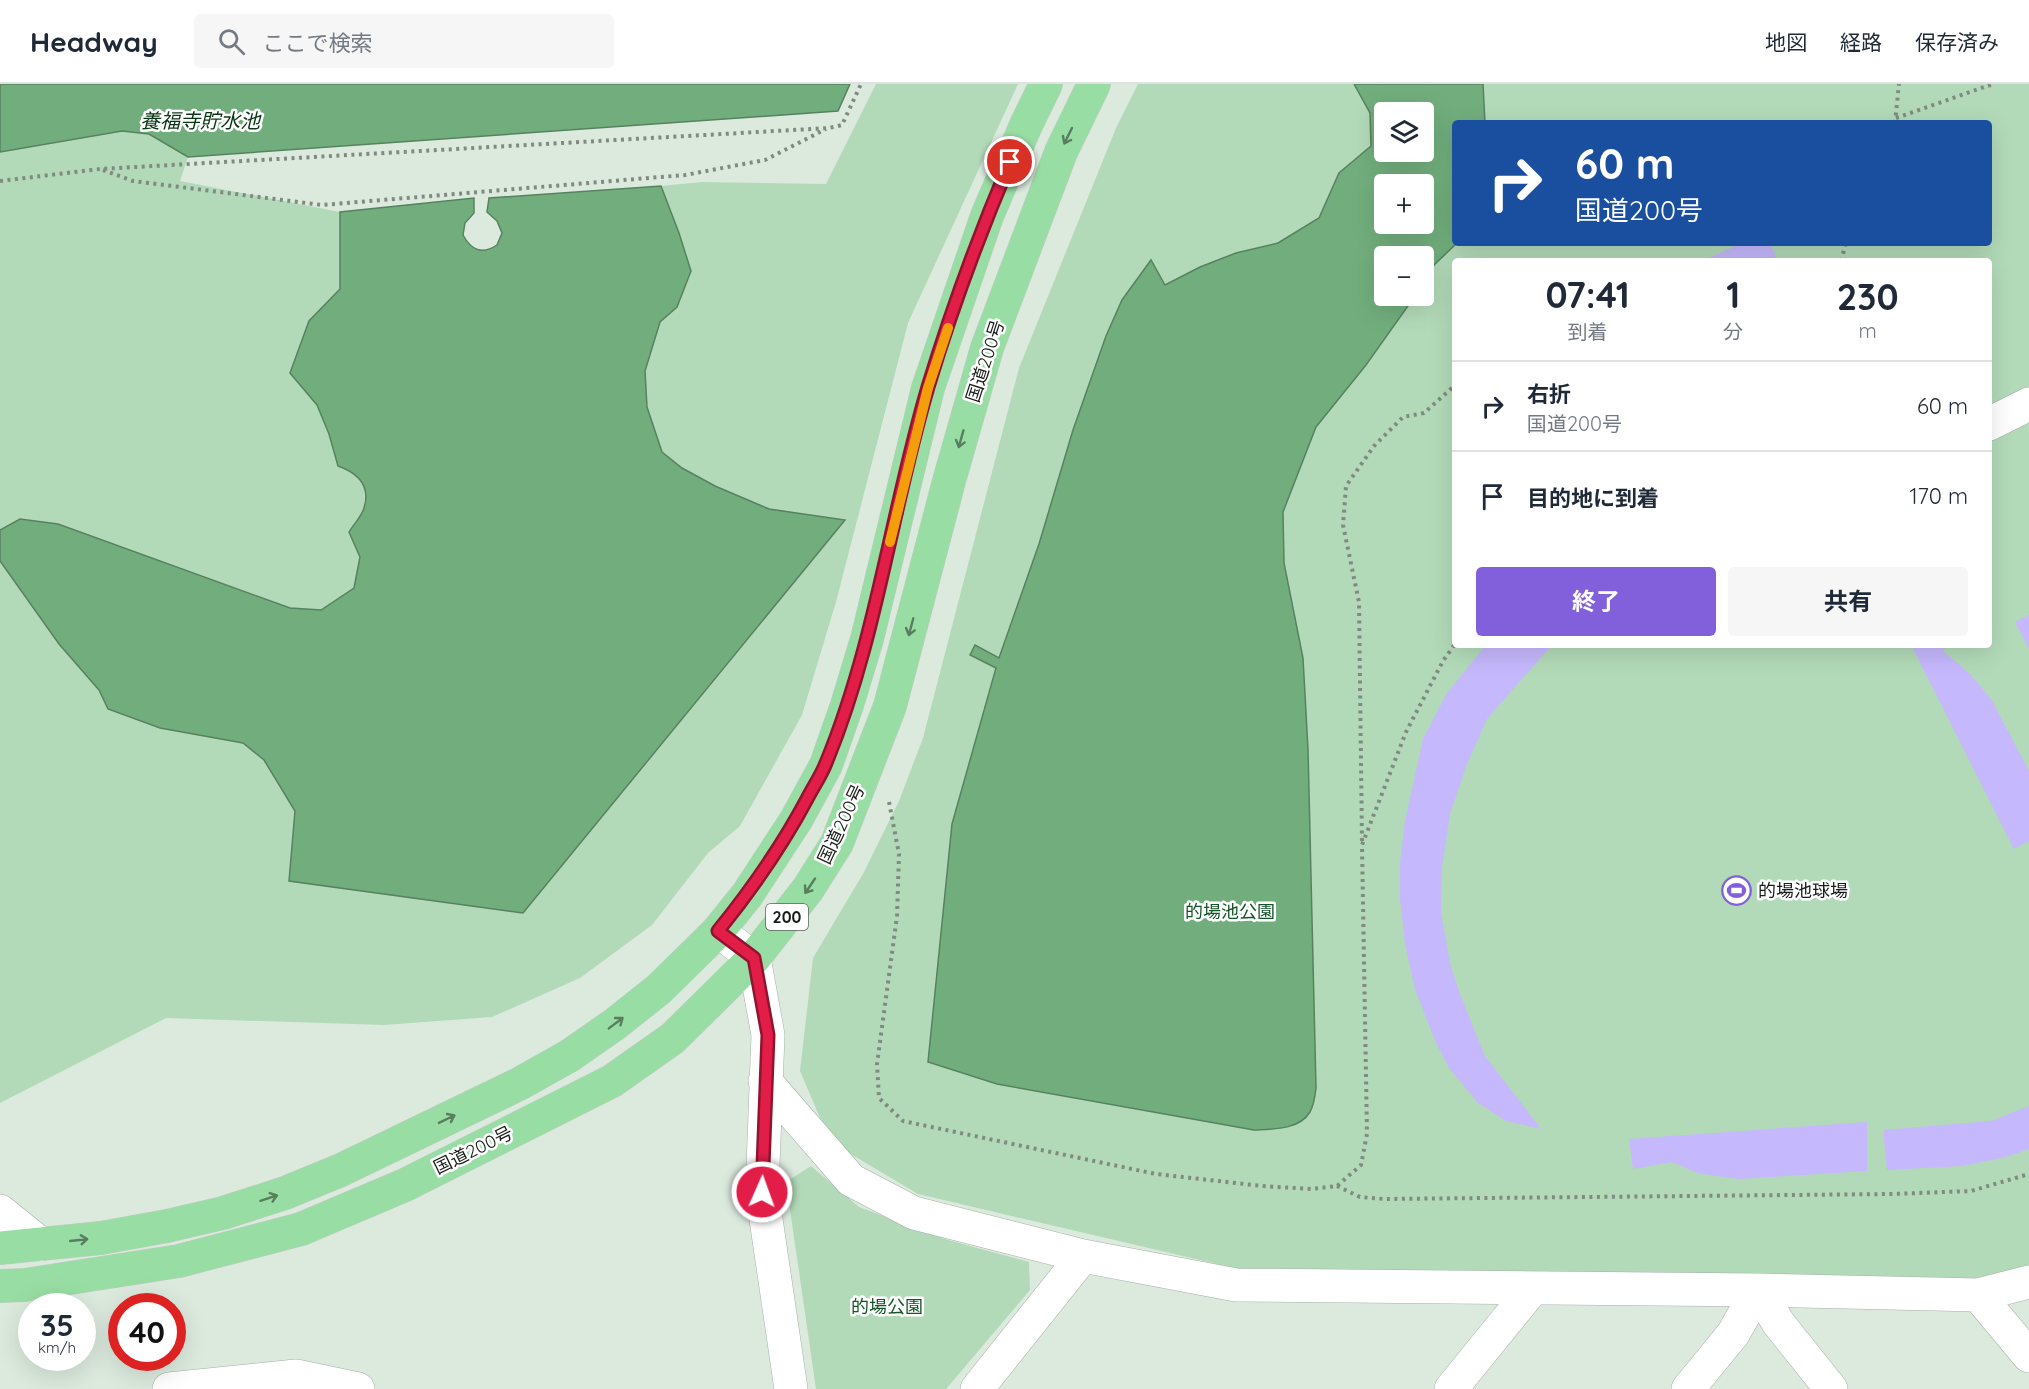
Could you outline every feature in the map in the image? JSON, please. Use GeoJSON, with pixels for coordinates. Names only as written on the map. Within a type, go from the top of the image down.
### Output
{"type":"FeatureCollection","features":[{"type":"Feature","properties":{"kind":"highway","name":"200"},"geometry":{"type":"LineString","coordinates":[[0,1248],[101,1238],[167,1226],[223,1213],[285,1193],[341,1170],[519,1084],[569,1056],[615,1024],[659,989],[718,931],[747,895],[796,820],[826,765],[867,639],[928,388],[987,216],[1046,84]]}},
{"type":"Feature","properties":{"kind":"highway","name":"国道200号"},"geometry":{"type":"LineString","coordinates":[[0,1286],[25,1285],[178,1261],[301,1229],[405,1185],[612,1082],[673,1038],[754,958],[808,889],[837,843],[878,740],[890,706],[949,481],[987,348],[1061,152],[1094,84]]}},
{"type":"Feature","properties":{"kind":"street"},"geometry":{"type":"LineString","coordinates":[[1992,422],[2029,404]]}},
{"type":"Feature","properties":{"kind":"street"},"geometry":{"type":"LineString","coordinates":[[718,931],[754,958],[768,1035],[762,1192],[790,1389]]}},
{"type":"Feature","properties":{"kind":"street"},"geometry":{"type":"LineString","coordinates":[[765,1081],[851,1180],[914,1213],[1083,1256],[1236,1285],[1758,1290],[1977,1295],[2029,1281]]}},
{"type":"Feature","properties":{"kind":"street"},"geometry":{"type":"LineString","coordinates":[[0,1211],[41,1244]]}},
{"type":"Feature","properties":{"kind":"street"},"geometry":{"type":"LineString","coordinates":[[989,1386],[1083,1256]]}},
{"type":"Feature","properties":{"kind":"street"},"geometry":{"type":"LineString","coordinates":[[1451,1389],[1533,1288]]}},
{"type":"Feature","properties":{"kind":"street"},"geometry":{"type":"LineString","coordinates":[[1688,1389],[1733,1334],[1758,1290]]}},
{"type":"Feature","properties":{"kind":"street"},"geometry":{"type":"LineString","coordinates":[[1758,1290],[1779,1324],[1831,1389]]}},
{"type":"Feature","properties":{"kind":"street"},"geometry":{"type":"LineString","coordinates":[[1977,1295],[2029,1356]]}},
{"type":"Feature","properties":{"kind":"street"},"geometry":{"type":"LineString","coordinates":[[169,1389],[179,1386],[296,1376],[358,1389]]}},
{"type":"Feature","properties":{"kind":"path"},"geometry":{"type":"LineString","coordinates":[[0,181],[100,169],[829,128],[842,126],[861,84]]}},
{"type":"Feature","properties":{"kind":"path"},"geometry":{"type":"LineString","coordinates":[[1899,84],[1895,120],[1993,84]]}},
{"type":"Feature","properties":{"kind":"path"},"geometry":{"type":"LineString","coordinates":[[100,169],[133,181],[322,205],[685,175],[765,160],[829,128]]}},
{"type":"Feature","properties":{"kind":"path"},"geometry":{"type":"LineString","coordinates":[[1337,1186],[1361,1165],[1367,1134],[1359,602],[1343,525],[1346,486],[1374,446],[1403,417],[1424,413],[1452,388]]}},
{"type":"Feature","properties":{"kind":"path"},"geometry":{"type":"LineString","coordinates":[[1362,845],[1406,732],[1452,648]]}},
{"type":"Feature","properties":{"kind":"path"},"geometry":{"type":"LineString","coordinates":[[888,799],[899,854],[897,916],[878,1064],[879,1098],[903,1121],[1156,1174],[1311,1189],[1337,1186],[1360,1197],[1384,1199],[1892,1194],[1971,1191],[2029,1174]]}},
{"type":"Feature","properties":{"kind":"green space"},"geometry":{"type":"Polygon","coordinates":[[[876,84],[1018,84],[908,323],[836,602],[802,715],[740,826],[708,853],[652,925],[580,978],[492,1017],[384,1025],[166,1018],[0,1103],[0,561],[59,644],[99,690],[108,709],[160,728],[244,743],[264,760],[295,811],[289,881],[845,521],[769,509],[715,486],[682,468],[662,452],[647,407],[645,371],[660,322],[677,307],[679,233],[661,186],[702,182],[826,184],[876,84]]]}},
{"type":"Feature","properties":{"kind":"green space","name":"的場池公園"},"geometry":{"type":"Polygon","coordinates":[[[1138,84],[2029,84],[2029,1269],[1981,1282],[1247,1271],[918,1194],[849,1153],[820,1118],[800,1071],[813,958],[864,872],[899,801],[923,738],[1019,368],[1116,128],[1138,84]]]}},
{"type":"Feature","properties":{"kind":"green space"},"geometry":{"type":"Polygon","coordinates":[[[122,131],[149,134],[188,157],[180,181],[340,212],[340,289],[310,321],[290,373],[317,405],[329,434],[365,487],[364,509],[349,532],[360,557],[354,588],[321,610],[290,608],[58,524],[20,519],[0,530],[0,152],[122,131]]]}},
{"type":"Feature","properties":{"kind":"green space","name":"的場公園"},"geometry":{"type":"Polygon","coordinates":[[[811,1166],[859,1207],[948,1240],[1029,1262],[1030,1290],[946,1389],[816,1389],[786,1182],[811,1166]]]}},
{"type":"Feature","properties":{"kind":"water","name":"養福寺貯水池"},"geometry":{"type":"Polygon","coordinates":[[[0,84],[850,84],[838,111],[188,157],[149,134],[122,131],[0,152],[0,84]]]}},
{"type":"Feature","properties":{"kind":"water"},"geometry":{"type":"Polygon","coordinates":[[[1354,84],[1483,84],[1485,120],[1452,120],[1452,246],[1454,246],[1434,265],[1434,246],[1374,246],[1374,306],[1408,306],[1366,365],[1316,427],[1283,512],[1284,563],[1303,658],[1308,749],[1316,1088],[1310,1112],[1305,1118],[1292,1125],[1277,1129],[1254,1130],[997,1084],[928,1062],[952,824],[996,668],[970,655],[975,645],[999,658],[1039,544],[1073,430],[1106,336],[1122,300],[1151,260],[1165,285],[1200,267],[1236,253],[1278,243],[1319,218],[1339,173],[1371,146],[1370,113],[1354,84]]]}},
{"type":"Feature","properties":{"kind":"water"},"geometry":{"type":"Polygon","coordinates":[[[661,186],[691,271],[677,307],[660,322],[645,371],[647,407],[662,452],[682,468],[715,486],[769,509],[845,520],[523,913],[289,881],[295,811],[264,760],[243,743],[160,728],[108,709],[99,690],[59,644],[0,561],[0,530],[20,519],[58,524],[290,608],[321,610],[354,588],[360,557],[349,532],[363,511],[366,493],[357,476],[338,466],[329,434],[317,405],[290,373],[309,321],[340,289],[340,212],[474,198],[474,213],[465,223],[463,235],[473,247],[486,250],[497,245],[502,233],[497,221],[487,212],[489,198],[661,186]]]}},
{"type":"Feature","properties":{"kind":"building"},"geometry":{"type":"Polygon","coordinates":[[[1735,246],[1771,246],[1777,258],[1709,258],[1735,246]]]}},
{"type":"Feature","properties":{"kind":"building"},"geometry":{"type":"Polygon","coordinates":[[[2029,615],[2029,649],[2015,622],[2029,615]]]}},
{"type":"Feature","properties":{"kind":"building"},"geometry":{"type":"Polygon","coordinates":[[[1484,648],[1549,648],[1487,719],[1467,764],[1450,814],[1442,867],[1441,914],[1451,967],[1485,1056],[1541,1129],[1506,1121],[1478,1103],[1449,1068],[1435,1041],[1415,989],[1405,944],[1400,900],[1400,863],[1405,821],[1423,739],[1447,693],[1484,648]]]}},
{"type":"Feature","properties":{"kind":"building"},"geometry":{"type":"Polygon","coordinates":[[[1913,648],[1945,648],[1943,651],[1970,674],[1991,699],[2029,771],[2029,841],[2014,849],[1913,648]]]}},
{"type":"Feature","properties":{"kind":"building"},"geometry":{"type":"Polygon","coordinates":[[[2029,1106],[2029,1149],[2006,1157],[1962,1166],[1887,1170],[1883,1130],[1991,1121],[2029,1106]]]}},
{"type":"Feature","properties":{"kind":"building"},"geometry":{"type":"Polygon","coordinates":[[[1867,1122],[1867,1171],[1738,1179],[1697,1173],[1672,1162],[1633,1169],[1629,1139],[1867,1122]]]}},
{"type":"Feature","properties":{"kind":"slow traffic"},"geometry":{"type":"LineString","coordinates":[[890,542],[928,388],[948,328]]}},
{"type":"Feature","properties":{"kind":"place","name":"的場池球場"},"geometry":{"type":"Point","coordinates":[1737,890]}},
{"type":"Feature","properties":{"kind":"route"},"geometry":{"type":"LineString","coordinates":[[762,1192],[768,1035],[754,958],[718,931],[747,895],[796,820],[826,765],[867,639],[928,388],[987,216],[1010,162]]}}]}
